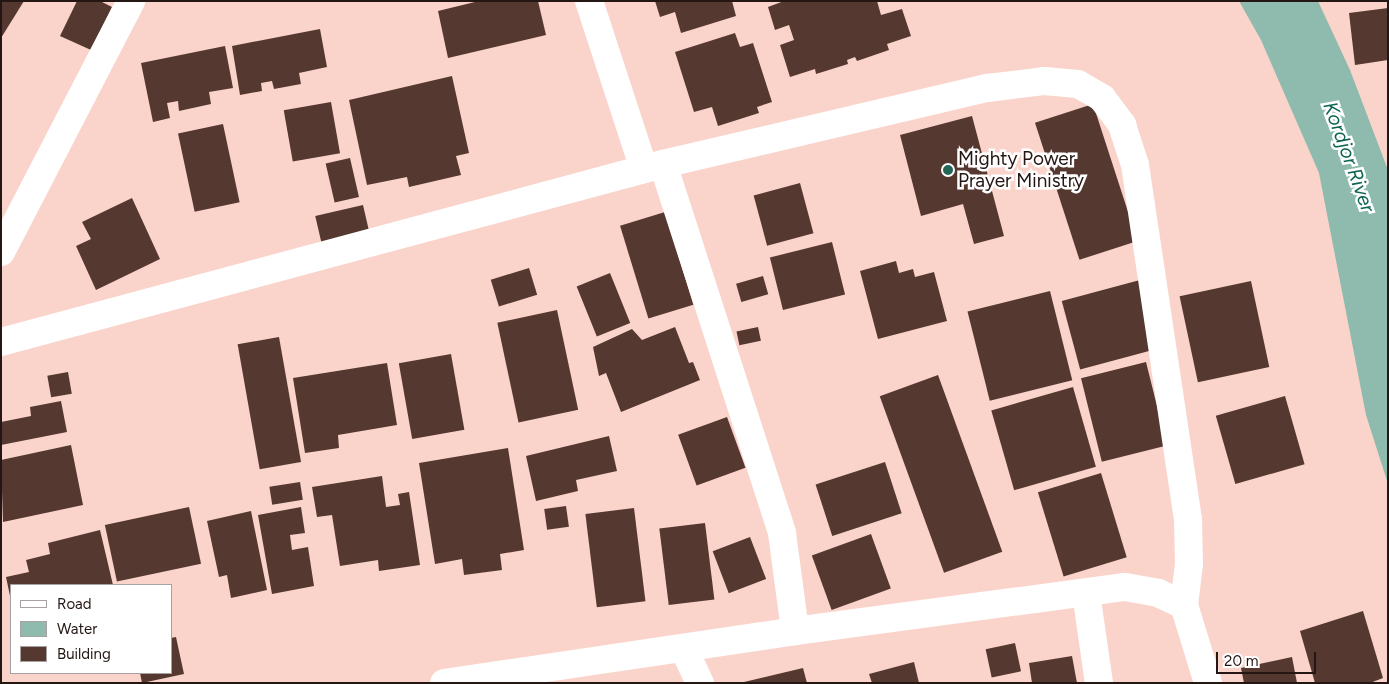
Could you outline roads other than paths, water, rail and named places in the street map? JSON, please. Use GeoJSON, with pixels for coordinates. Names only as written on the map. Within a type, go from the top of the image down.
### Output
{"type":"FeatureCollection","features":[{"type":"Feature","properties":{"kind":"street"},"geometry":{"type":"LineString","coordinates":[[1,252],[131,1]]}},
{"type":"Feature","properties":{"kind":"street"},"geometry":{"type":"LineString","coordinates":[[589,1],[654,167],[782,533],[795,631]]}},
{"type":"Feature","properties":{"kind":"street"},"geometry":{"type":"LineString","coordinates":[[1,342],[654,167],[988,88],[1044,81],[1078,84],[1102,98],[1122,125],[1135,165],[1188,519],[1189,564],[1184,605],[1208,683]]}},
{"type":"Feature","properties":{"kind":"street"},"geometry":{"type":"LineString","coordinates":[[444,683],[684,649],[795,631],[1125,588],[1158,593],[1184,605]]}},
{"type":"Feature","properties":{"kind":"street"},"geometry":{"type":"LineString","coordinates":[[1086,593],[1099,683]]}},
{"type":"Feature","properties":{"kind":"street"},"geometry":{"type":"LineString","coordinates":[[684,649],[700,683]]}},
{"type":"Feature","properties":{"kind":"water","name":"Kordjor River"},"geometry":{"type":"Polygon","coordinates":[[[1239,1],[1318,1],[1350,70],[1388,170],[1388,484],[1366,415],[1319,173],[1261,40],[1239,1]]]}},
{"type":"Feature","properties":{"kind":"place","name":"Mighty Power Prayer Ministry"},"geometry":{"type":"Point","coordinates":[948,170]}}]}
